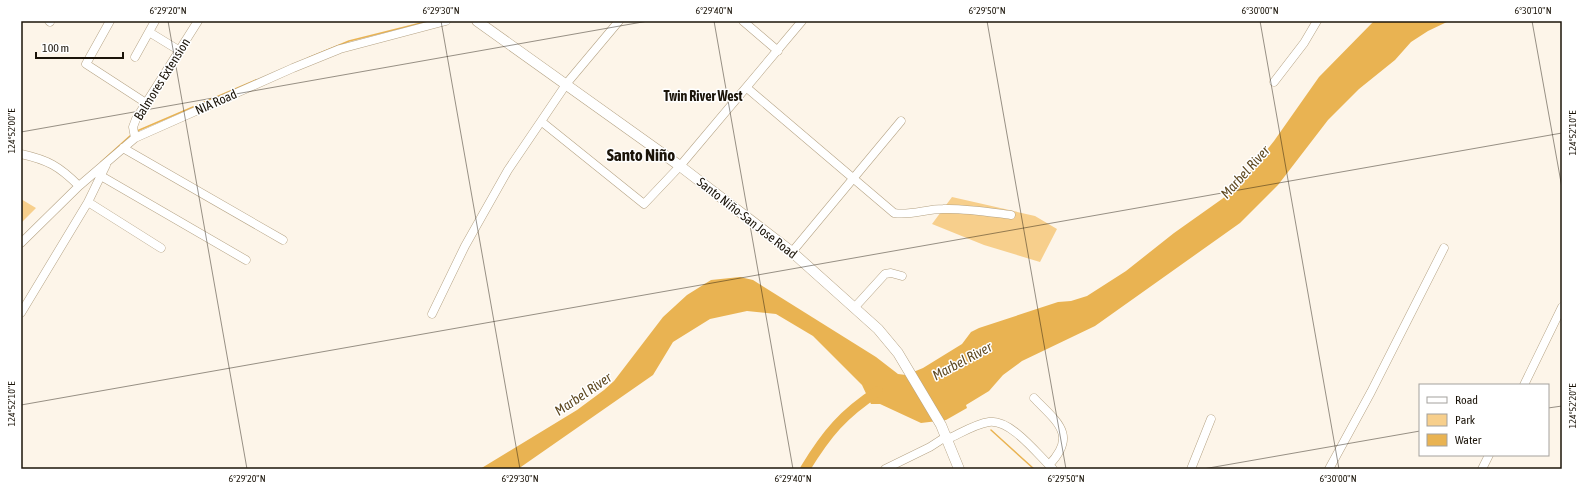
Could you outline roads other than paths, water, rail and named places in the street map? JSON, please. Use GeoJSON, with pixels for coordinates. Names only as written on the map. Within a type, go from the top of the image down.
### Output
{"type":"FeatureCollection","features":[{"type":"Feature","properties":{"kind":"main road","name":"Santo Niño-San Jose Road"},"geometry":{"type":"LineString","coordinates":[[477,21],[566,83],[680,166],[792,252],[886,336],[906,365],[948,437],[959,469]]}},
{"type":"Feature","properties":{"kind":"street"},"geometry":{"type":"LineString","coordinates":[[110,21],[86,64],[146,103]]}},
{"type":"Feature","properties":{"kind":"street"},"geometry":{"type":"LineString","coordinates":[[135,57],[155,21]]}},
{"type":"Feature","properties":{"kind":"street","name":"Balmores Extension"},"geometry":{"type":"LineString","coordinates":[[135,138],[134,123],[198,21]]}},
{"type":"Feature","properties":{"kind":"street","name":"NIA Road"},"geometry":{"type":"LineString","coordinates":[[21,243],[77,184],[106,163],[135,138],[293,68],[340,49],[446,21]]}},
{"type":"Feature","properties":{"kind":"street"},"geometry":{"type":"LineString","coordinates":[[432,314],[486,207],[508,170],[542,122],[566,83],[619,21]]}},
{"type":"Feature","properties":{"kind":"street"},"geometry":{"type":"LineString","coordinates":[[743,21],[778,51]]}},
{"type":"Feature","properties":{"kind":"street"},"geometry":{"type":"LineString","coordinates":[[542,122],[644,204],[680,166],[802,21]]}},
{"type":"Feature","properties":{"kind":"street"},"geometry":{"type":"LineString","coordinates":[[1274,82],[1304,43],[1318,21]]}},
{"type":"Feature","properties":{"kind":"street"},"geometry":{"type":"LineString","coordinates":[[149,32],[180,51]]}},
{"type":"Feature","properties":{"kind":"street"},"geometry":{"type":"LineString","coordinates":[[747,88],[894,213],[902,215],[929,210],[950,209],[1011,216]]}},
{"type":"Feature","properties":{"kind":"street"},"geometry":{"type":"LineString","coordinates":[[792,252],[901,121]]}},
{"type":"Feature","properties":{"kind":"street"},"geometry":{"type":"LineString","coordinates":[[123,148],[283,240]]}},
{"type":"Feature","properties":{"kind":"street"},"geometry":{"type":"LineString","coordinates":[[21,154],[40,158],[55,166],[77,184]]}},
{"type":"Feature","properties":{"kind":"street"},"geometry":{"type":"LineString","coordinates":[[21,313],[88,202],[106,163]]}},
{"type":"Feature","properties":{"kind":"street"},"geometry":{"type":"LineString","coordinates":[[101,176],[246,260]]}},
{"type":"Feature","properties":{"kind":"street"},"geometry":{"type":"LineString","coordinates":[[88,202],[161,248]]}},
{"type":"Feature","properties":{"kind":"street"},"geometry":{"type":"LineString","coordinates":[[1329,469],[1371,392],[1444,248]]}},
{"type":"Feature","properties":{"kind":"street"},"geometry":{"type":"LineString","coordinates":[[855,308],[885,274],[891,273],[902,276]]}},
{"type":"Feature","properties":{"kind":"street"},"geometry":{"type":"LineString","coordinates":[[1524,384],[1562,308]]}},
{"type":"Feature","properties":{"kind":"street"},"geometry":{"type":"LineString","coordinates":[[885,469],[948,437],[980,424],[993,422],[1000,423],[1014,431],[1051,467],[1061,451],[1064,442],[1063,434],[1059,425],[1034,398]]}},
{"type":"Feature","properties":{"kind":"street"},"geometry":{"type":"LineString","coordinates":[[1191,469],[1211,419]]}},
{"type":"Feature","properties":{"kind":"street"},"geometry":{"type":"LineString","coordinates":[[1482,469],[1488,456]]}},
{"type":"Feature","properties":{"kind":"water","name":"Marbel River"},"geometry":{"type":"Polygon","coordinates":[[[1374,21],[1449,21],[1428,31],[1411,42],[1395,60],[1359,89],[1328,120],[1278,185],[1240,223],[1095,326],[1022,361],[1003,375],[989,391],[966,405],[967,408],[946,420],[921,423],[880,404],[871,404],[862,385],[813,336],[776,314],[747,311],[710,319],[673,342],[653,375],[518,469],[480,469],[577,410],[604,390],[614,381],[663,317],[687,295],[711,280],[740,277],[753,280],[876,357],[898,374],[906,375],[923,368],[962,344],[971,332],[979,328],[1058,302],[1071,301],[1087,296],[1126,271],[1174,233],[1238,186],[1274,141],[1319,77],[1374,21]]]}},
{"type":"Feature","properties":{"kind":"waterway"},"geometry":{"type":"LineString","coordinates":[[308,58],[349,41],[429,21]]}},
{"type":"Feature","properties":{"kind":"waterway"},"geometry":{"type":"LineString","coordinates":[[137,131],[256,80]]}},
{"type":"Feature","properties":{"kind":"waterway"},"geometry":{"type":"LineString","coordinates":[[101,162],[131,135]]}},
{"type":"Feature","properties":{"kind":"waterway"},"geometry":{"type":"LineString","coordinates":[[805,469],[821,445],[845,416],[878,391]]}},
{"type":"Feature","properties":{"kind":"waterway"},"geometry":{"type":"LineString","coordinates":[[991,430],[1034,469]]}},
{"type":"Feature","properties":{"kind":"district","name":"Twin River West"},"geometry":{"type":"Point","coordinates":[703,96]}},
{"type":"Feature","properties":{"kind":"district","name":"Santo Niño"},"geometry":{"type":"Point","coordinates":[641,155]}}]}
